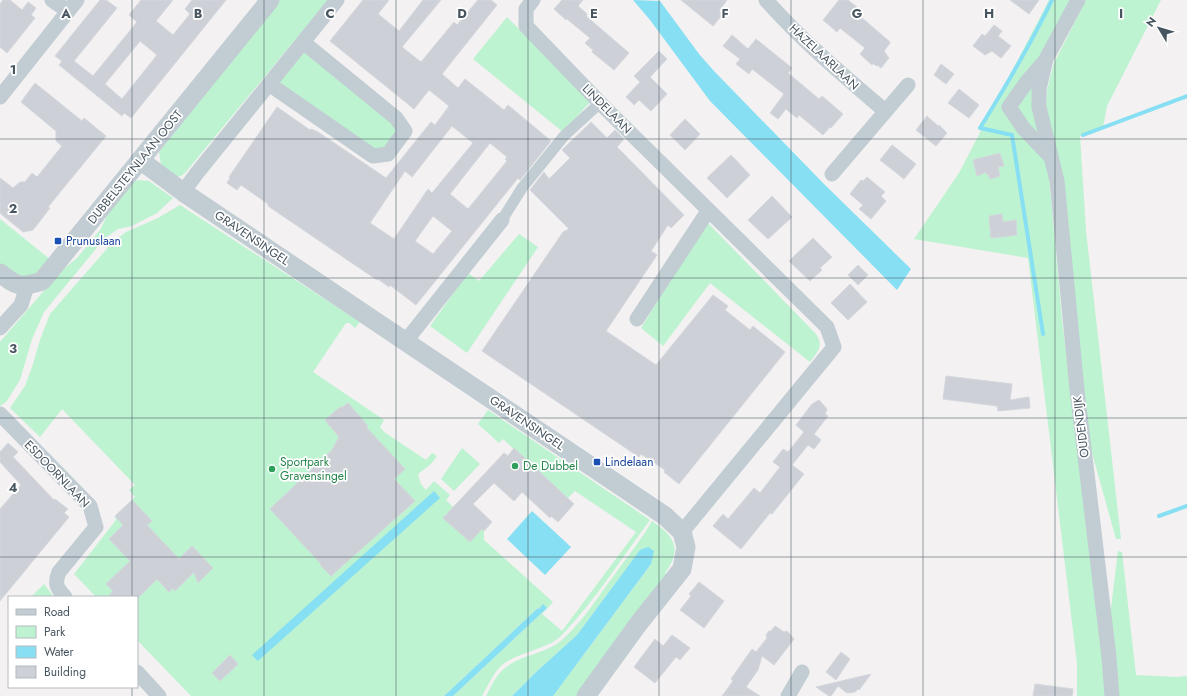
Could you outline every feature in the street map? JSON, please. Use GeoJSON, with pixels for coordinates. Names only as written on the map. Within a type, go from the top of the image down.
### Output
{"type":"FeatureCollection","features":[{"type":"Feature","properties":{"kind":"street"},"geometry":{"type":"LineString","coordinates":[[0,97],[73,6],[52,0]]}},
{"type":"Feature","properties":{"kind":"street","name":"DUBBELSTEYNLAAN OOST"},"geometry":{"type":"LineString","coordinates":[[27,286],[42,281],[270,0]]}},
{"type":"Feature","properties":{"kind":"street"},"geometry":{"type":"LineString","coordinates":[[183,192],[337,0]]}},
{"type":"Feature","properties":{"kind":"street","name":"LINDELAAN"},"geometry":{"type":"LineString","coordinates":[[533,0],[526,8],[526,26],[600,103],[827,327],[834,346],[682,532]]}},
{"type":"Feature","properties":{"kind":"street","name":"HAZELAARLAAN"},"geometry":{"type":"LineString","coordinates":[[766,0],[783,19],[826,60],[885,111]]}},
{"type":"Feature","properties":{"kind":"street","name":"OUDENDIJK"},"geometry":{"type":"LineString","coordinates":[[1051,157],[1024,129],[1009,107],[1046,59],[1078,0]]}},
{"type":"Feature","properties":{"kind":"street"},"geometry":{"type":"LineString","coordinates":[[269,84],[373,156],[388,154],[405,131],[396,118],[303,42]]}},
{"type":"Feature","properties":{"kind":"street","name":"OUDENDIJK"},"geometry":{"type":"LineString","coordinates":[[1046,59],[1039,89],[1039,107],[1057,181],[1077,390],[1108,649],[1112,696]]}},
{"type":"Feature","properties":{"kind":"street"},"geometry":{"type":"LineString","coordinates":[[832,174],[908,85]]}},
{"type":"Feature","properties":{"kind":"street"},"geometry":{"type":"LineString","coordinates":[[405,342],[502,220],[522,188],[564,136],[600,103]]}},
{"type":"Feature","properties":{"kind":"street","name":"GRAVENSINGEL"},"geometry":{"type":"LineString","coordinates":[[140,160],[183,192],[665,516],[682,532]]}},
{"type":"Feature","properties":{"kind":"street"},"geometry":{"type":"LineString","coordinates":[[637,319],[708,210]]}},
{"type":"Feature","properties":{"kind":"street"},"geometry":{"type":"LineString","coordinates":[[0,273],[19,285],[27,286],[21,304],[0,328]]}},
{"type":"Feature","properties":{"kind":"street","name":"ESDOORNLAAN"},"geometry":{"type":"LineString","coordinates":[[0,414],[90,506],[96,527],[59,572],[56,578],[57,588],[64,596]]}},
{"type":"Feature","properties":{"kind":"street"},"geometry":{"type":"LineString","coordinates":[[586,696],[639,623],[682,569],[686,547],[682,532]]}},
{"type":"Feature","properties":{"kind":"street"},"geometry":{"type":"LineString","coordinates":[[788,696],[802,672]]}},
{"type":"Feature","properties":{"kind":"street"},"geometry":{"type":"LineString","coordinates":[[138,673],[159,696]]}},
{"type":"Feature","properties":{"kind":"green space"},"geometry":{"type":"Polygon","coordinates":[[[280,0],[328,0],[185,173],[181,176],[174,177],[161,165],[159,152],[280,0]]]}},
{"type":"Feature","properties":{"kind":"green space"},"geometry":{"type":"Polygon","coordinates":[[[1049,0],[1075,0],[1039,68],[1062,319],[1108,696],[1077,696],[1077,664],[1028,258],[914,239],[959,173],[1049,0]]]}},
{"type":"Feature","properties":{"kind":"green space"},"geometry":{"type":"Polygon","coordinates":[[[1086,0],[1161,0],[1107,106],[1103,127],[1080,136],[1086,231],[1121,539],[1116,539],[1089,442],[1046,113],[1047,90],[1054,63],[1086,0]]]}},
{"type":"Feature","properties":{"kind":"green space"},"geometry":{"type":"Polygon","coordinates":[[[507,17],[591,101],[563,132],[473,59],[507,17]]]}},
{"type":"Feature","properties":{"kind":"green space"},"geometry":{"type":"Polygon","coordinates":[[[305,51],[395,120],[399,131],[382,149],[377,151],[279,82],[305,51]]]}},
{"type":"Feature","properties":{"kind":"green space"},"geometry":{"type":"Polygon","coordinates":[[[138,180],[149,181],[173,198],[157,213],[132,226],[118,229],[104,239],[44,312],[32,339],[20,380],[6,402],[0,406],[0,342],[60,272],[77,258],[100,230],[111,208],[130,184],[138,180]]]}},
{"type":"Feature","properties":{"kind":"green space","name":"Sportpark Gravensingel"},"geometry":{"type":"Polygon","coordinates":[[[180,205],[360,322],[355,328],[349,323],[346,323],[313,372],[384,420],[380,427],[384,432],[426,460],[432,453],[437,456],[431,464],[418,474],[421,484],[426,490],[434,481],[450,495],[446,500],[453,507],[455,505],[484,531],[484,540],[553,602],[542,614],[562,631],[636,532],[575,491],[567,499],[503,439],[499,443],[478,424],[488,410],[650,520],[585,609],[561,636],[549,644],[516,657],[502,665],[493,676],[482,696],[453,696],[547,608],[538,608],[444,696],[191,696],[138,641],[138,596],[95,596],[74,574],[116,520],[115,516],[135,497],[129,490],[135,485],[62,409],[40,437],[10,408],[25,386],[50,314],[112,243],[126,232],[158,218],[180,205]]]}},
{"type":"Feature","properties":{"kind":"green space"},"geometry":{"type":"Polygon","coordinates":[[[0,219],[51,260],[36,278],[15,276],[0,264],[0,219]]]}},
{"type":"Feature","properties":{"kind":"green space"},"geometry":{"type":"Polygon","coordinates":[[[707,222],[816,334],[820,345],[818,351],[810,362],[710,283],[663,346],[641,328],[707,222]]]}},
{"type":"Feature","properties":{"kind":"green space"},"geometry":{"type":"Polygon","coordinates":[[[519,234],[538,247],[467,353],[430,326],[468,273],[479,281],[519,234]]]}},
{"type":"Feature","properties":{"kind":"green space"},"geometry":{"type":"Polygon","coordinates":[[[462,448],[480,464],[454,491],[441,479],[462,448]]]}},
{"type":"Feature","properties":{"kind":"green space"},"geometry":{"type":"Polygon","coordinates":[[[652,521],[666,532],[674,544],[674,557],[665,573],[668,575],[577,696],[553,696],[651,564],[640,550],[577,635],[512,696],[486,696],[496,678],[505,668],[512,663],[543,651],[558,643],[571,631],[591,607],[652,521]]]}},
{"type":"Feature","properties":{"kind":"green space"},"geometry":{"type":"Polygon","coordinates":[[[1118,551],[1122,552],[1136,675],[1187,676],[1187,696],[1117,696],[1109,624],[1118,551]]]}},
{"type":"Feature","properties":{"kind":"green space"},"geometry":{"type":"Polygon","coordinates":[[[44,584],[53,596],[32,596],[44,584]]]}},
{"type":"Feature","properties":{"kind":"water"},"geometry":{"type":"Polygon","coordinates":[[[633,0],[660,1],[699,54],[714,71],[823,183],[911,269],[897,290],[710,101],[650,20],[633,0]]]}},
{"type":"Feature","properties":{"kind":"water"},"geometry":{"type":"Polygon","coordinates":[[[434,491],[440,498],[258,661],[252,655],[434,491]]]}},
{"type":"Feature","properties":{"kind":"water"},"geometry":{"type":"Polygon","coordinates":[[[532,511],[571,547],[545,575],[507,539],[532,511]]]}},
{"type":"Feature","properties":{"kind":"water"},"geometry":{"type":"Polygon","coordinates":[[[648,547],[654,551],[651,564],[553,696],[512,696],[577,635],[640,550],[648,547]]]}},
{"type":"Feature","properties":{"kind":"water"},"geometry":{"type":"Polygon","coordinates":[[[543,604],[547,608],[453,696],[444,696],[538,608],[539,609],[543,604]]]}},
{"type":"Feature","properties":{"kind":"building"},"geometry":{"type":"Polygon","coordinates":[[[3,0],[10,0],[22,10],[28,2],[36,8],[31,15],[35,18],[7,53],[0,47],[0,4],[3,0]]]}},
{"type":"Feature","properties":{"kind":"building"},"geometry":{"type":"Polygon","coordinates":[[[100,0],[106,0],[117,8],[74,61],[93,76],[137,22],[129,15],[141,0],[173,0],[156,21],[173,35],[190,14],[185,9],[192,0],[226,0],[131,118],[124,113],[122,116],[59,65],[62,61],[55,56],[100,0]],[[140,41],[105,84],[122,99],[157,55],[140,41]]]}},
{"type":"Feature","properties":{"kind":"building"},"geometry":{"type":"Polygon","coordinates":[[[363,0],[389,0],[378,14],[399,31],[423,0],[441,0],[402,47],[421,62],[454,22],[457,25],[478,0],[491,0],[497,5],[442,74],[458,88],[465,79],[504,110],[508,105],[551,141],[520,180],[518,178],[416,305],[390,285],[389,287],[378,279],[377,280],[268,206],[268,204],[241,185],[237,190],[227,183],[230,178],[229,177],[277,107],[310,130],[311,129],[318,132],[386,178],[431,122],[435,125],[449,106],[429,90],[414,109],[330,41],[363,0]],[[452,126],[412,177],[405,171],[370,223],[394,239],[428,189],[432,193],[473,143],[452,126]],[[490,143],[450,194],[468,209],[507,161],[505,159],[507,157],[490,143]],[[433,216],[415,241],[433,254],[452,231],[433,216]]]}},
{"type":"Feature","properties":{"kind":"building"},"geometry":{"type":"Polygon","coordinates":[[[562,0],[583,0],[578,6],[587,14],[586,16],[629,53],[614,70],[592,52],[593,50],[585,43],[590,38],[554,9],[562,0]]]}},
{"type":"Feature","properties":{"kind":"building"},"geometry":{"type":"Polygon","coordinates":[[[681,0],[727,0],[719,11],[723,14],[713,26],[681,0]]]}},
{"type":"Feature","properties":{"kind":"building"},"geometry":{"type":"Polygon","coordinates":[[[839,0],[848,0],[857,7],[854,11],[890,42],[884,51],[889,58],[881,68],[873,63],[872,65],[860,54],[865,48],[840,28],[837,32],[823,20],[839,0]]]}},
{"type":"Feature","properties":{"kind":"building"},"geometry":{"type":"Polygon","coordinates":[[[1010,0],[1039,0],[1029,14],[1010,0]]]}},
{"type":"Feature","properties":{"kind":"building"},"geometry":{"type":"Polygon","coordinates":[[[994,25],[1002,31],[998,36],[1011,46],[1001,58],[992,51],[985,55],[973,46],[982,34],[985,36],[994,25]]]}},
{"type":"Feature","properties":{"kind":"building"},"geometry":{"type":"Polygon","coordinates":[[[732,35],[748,49],[756,39],[792,68],[788,73],[819,99],[822,96],[843,114],[823,135],[799,115],[797,118],[786,109],[778,119],[770,113],[784,94],[752,69],[749,74],[736,64],[740,59],[723,46],[732,35]]]}},
{"type":"Feature","properties":{"kind":"building"},"geometry":{"type":"Polygon","coordinates":[[[659,51],[667,59],[650,77],[667,94],[651,111],[639,100],[634,105],[626,97],[640,82],[634,76],[659,51]]]}},
{"type":"Feature","properties":{"kind":"building"},"geometry":{"type":"Polygon","coordinates":[[[941,64],[954,74],[946,84],[934,75],[941,64]]]}},
{"type":"Feature","properties":{"kind":"building"},"geometry":{"type":"Polygon","coordinates":[[[35,83],[82,121],[84,118],[106,136],[48,207],[50,208],[33,230],[23,232],[0,213],[0,178],[13,188],[20,182],[25,182],[32,173],[37,177],[62,146],[56,141],[56,131],[21,102],[35,83]]]}},
{"type":"Feature","properties":{"kind":"building"},"geometry":{"type":"Polygon","coordinates":[[[959,89],[979,105],[969,118],[948,103],[959,89]]]}},
{"type":"Feature","properties":{"kind":"building"},"geometry":{"type":"Polygon","coordinates":[[[927,116],[947,133],[936,146],[916,130],[927,116]]]}},
{"type":"Feature","properties":{"kind":"building"},"geometry":{"type":"Polygon","coordinates":[[[685,119],[700,134],[685,150],[670,135],[685,119]]]}},
{"type":"Feature","properties":{"kind":"building"},"geometry":{"type":"Polygon","coordinates":[[[591,122],[607,138],[615,130],[624,139],[617,147],[684,215],[671,228],[668,225],[651,251],[657,255],[606,331],[656,365],[713,295],[728,306],[725,310],[750,330],[753,326],[785,352],[679,484],[664,472],[665,470],[641,454],[639,457],[482,351],[563,232],[569,229],[530,190],[544,172],[549,179],[570,158],[562,150],[591,122]]]}},
{"type":"Feature","properties":{"kind":"building"},"geometry":{"type":"Polygon","coordinates":[[[892,145],[916,164],[904,179],[880,160],[892,145]]]}},
{"type":"Feature","properties":{"kind":"building"},"geometry":{"type":"Polygon","coordinates":[[[1000,153],[1004,166],[998,167],[1000,176],[990,179],[986,172],[977,176],[973,160],[1000,153]]]}},
{"type":"Feature","properties":{"kind":"building"},"geometry":{"type":"Polygon","coordinates":[[[731,155],[750,175],[727,198],[707,178],[731,155]]]}},
{"type":"Feature","properties":{"kind":"building"},"geometry":{"type":"Polygon","coordinates":[[[867,177],[885,192],[881,196],[886,201],[871,219],[859,209],[863,205],[850,194],[861,180],[863,181],[867,177]]]}},
{"type":"Feature","properties":{"kind":"building"},"geometry":{"type":"Polygon","coordinates":[[[772,196],[792,217],[768,239],[748,220],[772,196]]]}},
{"type":"Feature","properties":{"kind":"building"},"geometry":{"type":"Polygon","coordinates":[[[1002,214],[1003,222],[1016,220],[1017,235],[991,238],[989,216],[1002,214]]]}},
{"type":"Feature","properties":{"kind":"building"},"geometry":{"type":"Polygon","coordinates":[[[813,238],[832,257],[820,268],[822,270],[810,281],[789,261],[813,238]]]}},
{"type":"Feature","properties":{"kind":"building"},"geometry":{"type":"Polygon","coordinates":[[[858,265],[868,275],[858,285],[848,275],[858,265]]]}},
{"type":"Feature","properties":{"kind":"building"},"geometry":{"type":"Polygon","coordinates":[[[850,284],[867,302],[848,320],[831,303],[850,284]]]}},
{"type":"Feature","properties":{"kind":"building"},"geometry":{"type":"Polygon","coordinates":[[[946,376],[1012,384],[1010,400],[1029,397],[1030,408],[998,411],[997,406],[943,399],[946,376]]]}},
{"type":"Feature","properties":{"kind":"building"},"geometry":{"type":"Polygon","coordinates":[[[819,400],[827,409],[825,414],[828,416],[814,434],[821,440],[814,449],[808,445],[792,465],[804,474],[772,514],[770,513],[741,549],[713,526],[723,514],[728,519],[754,488],[760,493],[780,467],[773,462],[783,449],[788,452],[804,432],[796,425],[812,404],[819,400]]]}},
{"type":"Feature","properties":{"kind":"building"},"geometry":{"type":"Polygon","coordinates":[[[348,403],[368,426],[366,427],[405,469],[394,479],[415,501],[331,576],[270,509],[332,450],[339,437],[325,420],[340,407],[341,408],[348,403]]]}},
{"type":"Feature","properties":{"kind":"building"},"geometry":{"type":"Polygon","coordinates":[[[8,443],[18,452],[13,457],[54,500],[55,499],[68,509],[64,513],[69,517],[0,601],[0,509],[21,485],[0,462],[0,452],[8,443]]]}},
{"type":"Feature","properties":{"kind":"building"},"geometry":{"type":"Polygon","coordinates":[[[514,448],[574,504],[558,522],[551,516],[550,518],[522,492],[514,501],[494,483],[473,504],[492,522],[484,531],[482,529],[470,542],[443,518],[504,453],[508,456],[514,448]]]}},
{"type":"Feature","properties":{"kind":"building"},"geometry":{"type":"Polygon","coordinates":[[[132,500],[152,521],[147,525],[179,559],[192,546],[213,568],[198,583],[194,572],[175,591],[173,588],[169,592],[157,579],[139,597],[109,596],[113,591],[106,584],[130,561],[109,539],[123,525],[115,516],[132,500]]]}},
{"type":"Feature","properties":{"kind":"building"},"geometry":{"type":"Polygon","coordinates":[[[699,582],[724,601],[704,628],[680,610],[691,596],[689,594],[699,582]]]}},
{"type":"Feature","properties":{"kind":"building"},"geometry":{"type":"Polygon","coordinates":[[[775,626],[784,632],[787,631],[794,639],[774,665],[762,656],[758,670],[746,687],[760,696],[722,696],[733,681],[731,679],[752,649],[756,652],[767,638],[766,635],[775,626]]]}},
{"type":"Feature","properties":{"kind":"building"},"geometry":{"type":"Polygon","coordinates":[[[672,635],[690,648],[680,660],[676,657],[655,683],[634,667],[655,639],[663,646],[672,635]]]}},
{"type":"Feature","properties":{"kind":"building"},"geometry":{"type":"Polygon","coordinates":[[[841,652],[850,659],[836,680],[826,672],[841,652]]]}},
{"type":"Feature","properties":{"kind":"building"},"geometry":{"type":"Polygon","coordinates":[[[230,655],[238,664],[220,681],[212,673],[230,655]]]}},
{"type":"Feature","properties":{"kind":"building"},"geometry":{"type":"Polygon","coordinates":[[[871,674],[859,690],[858,689],[855,692],[847,693],[838,686],[831,696],[829,696],[816,687],[871,674]]]}},
{"type":"Feature","properties":{"kind":"building"},"geometry":{"type":"Polygon","coordinates":[[[1035,684],[1073,689],[1072,696],[1033,696],[1035,684]]]}},
{"type":"Feature","properties":{"kind":"waterway"},"geometry":{"type":"LineString","coordinates":[[1043,334],[1012,135],[980,128],[1018,65],[1052,0]]}},
{"type":"Feature","properties":{"kind":"waterway"},"geometry":{"type":"LineString","coordinates":[[1083,135],[1187,96]]}},
{"type":"Feature","properties":{"kind":"waterway"},"geometry":{"type":"LineString","coordinates":[[1159,516],[1187,506]]}},
{"type":"Feature","properties":{"kind":"place","name":"Prunuslaan"},"geometry":{"type":"Point","coordinates":[58,241]}},
{"type":"Feature","properties":{"kind":"place","name":"Lindelaan"},"geometry":{"type":"Point","coordinates":[597,462]}},
{"type":"Feature","properties":{"kind":"place","name":"De Dubbel"},"geometry":{"type":"Point","coordinates":[515,466]}},
{"type":"Feature","properties":{"kind":"place","name":"Sportpark Gravensingel"},"geometry":{"type":"Point","coordinates":[272,469]}}]}
